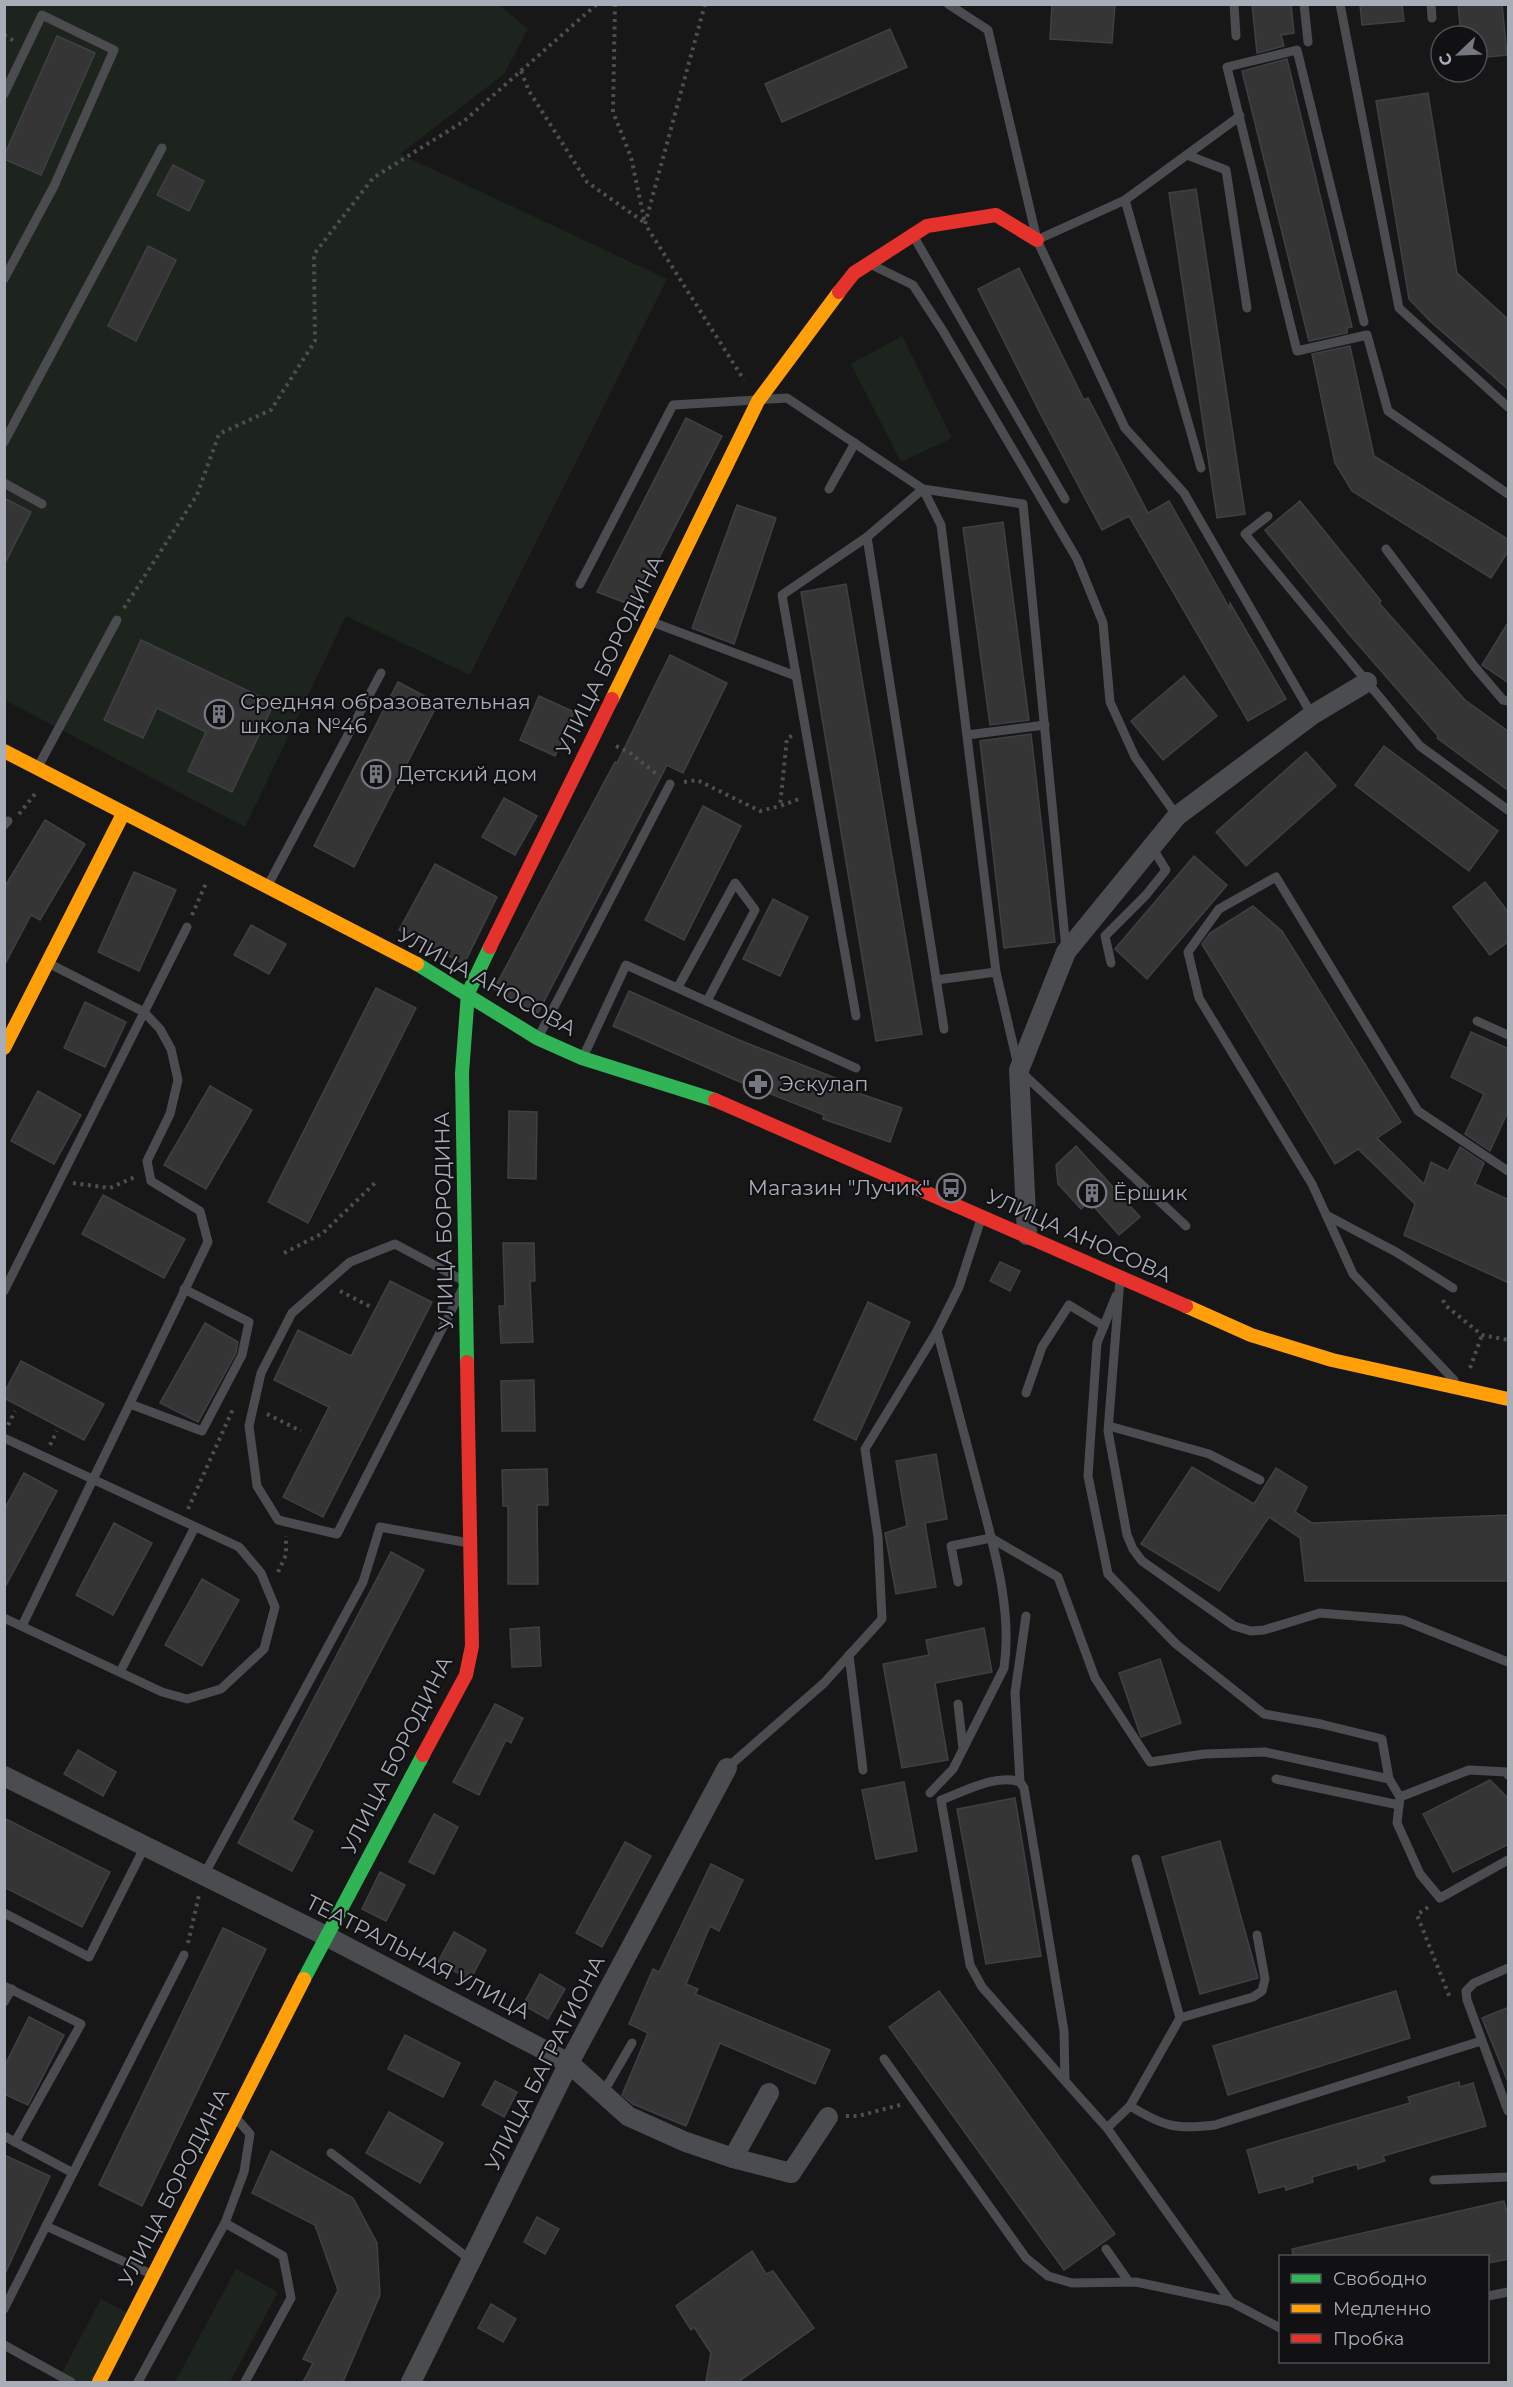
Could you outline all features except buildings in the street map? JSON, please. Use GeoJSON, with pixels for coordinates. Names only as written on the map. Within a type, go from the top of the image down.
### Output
{"type":"FeatureCollection","features":[{"type":"Feature","properties":{"kind":"street","name":"УЛИЦА БОРОДИНА"},"geometry":{"type":"LineString","coordinates":[[99,2382],[326,1935],[466,1675],[472,1646],[462,1073],[468,993],[758,401],[854,273],[927,226],[996,215],[1037,240]]}},
{"type":"Feature","properties":{"kind":"street"},"geometry":{"type":"LineString","coordinates":[[1028,1235],[1019,1070],[1066,952],[1177,816],[1312,715],[1367,682]]}},
{"type":"Feature","properties":{"kind":"street","name":"УЛИЦА АНОСОВА"},"geometry":{"type":"LineString","coordinates":[[4,751],[35,773],[123,814],[267,888],[468,993],[537,1038],[582,1058],[701,1094],[1028,1235],[1120,1282],[1251,1335],[1332,1360],[1465,1383],[1509,1399]]}},
{"type":"Feature","properties":{"kind":"street"},"geometry":{"type":"LineString","coordinates":[[6,1040],[123,814]]}},
{"type":"Feature","properties":{"kind":"street","name":"УЛИЦА БАГРАТИОНА"},"geometry":{"type":"LineString","coordinates":[[411,2382],[569,2063],[728,1768]]}},
{"type":"Feature","properties":{"kind":"street","name":"ТЕАТРАЛЬНАЯ УЛИЦА"},"geometry":{"type":"LineString","coordinates":[[4,1776],[326,1935],[569,2063],[628,2116],[686,2142],[733,2158],[791,2173],[828,2117]]}},
{"type":"Feature","properties":{"kind":"street"},"geometry":{"type":"LineString","coordinates":[[733,2158],[769,2093]]}},
{"type":"Feature","properties":{"kind":"lane"},"geometry":{"type":"LineString","coordinates":[[948,4],[988,30],[1037,240],[1125,428],[1184,494],[1312,715]]}},
{"type":"Feature","properties":{"kind":"lane"},"geometry":{"type":"LineString","coordinates":[[1234,4],[1236,36]]}},
{"type":"Feature","properties":{"kind":"lane"},"geometry":{"type":"LineString","coordinates":[[1304,4],[1308,42]]}},
{"type":"Feature","properties":{"kind":"lane"},"geometry":{"type":"LineString","coordinates":[[1340,4],[1399,308],[1509,407]]}},
{"type":"Feature","properties":{"kind":"lane"},"geometry":{"type":"LineString","coordinates":[[1431,4],[1432,18]]}},
{"type":"Feature","properties":{"kind":"lane"},"geometry":{"type":"LineString","coordinates":[[4,94],[42,15],[114,50],[54,186],[4,279]]}},
{"type":"Feature","properties":{"kind":"lane"},"geometry":{"type":"LineString","coordinates":[[1364,322],[1297,50],[1227,67],[1297,351],[1367,335],[1388,411],[1509,494]]}},
{"type":"Feature","properties":{"kind":"lane"},"geometry":{"type":"LineString","coordinates":[[1037,240],[1125,200],[1240,116]]}},
{"type":"Feature","properties":{"kind":"lane"},"geometry":{"type":"LineString","coordinates":[[4,442],[162,148]]}},
{"type":"Feature","properties":{"kind":"lane"},"geometry":{"type":"LineString","coordinates":[[1186,155],[1226,170],[1247,308]]}},
{"type":"Feature","properties":{"kind":"lane"},"geometry":{"type":"LineString","coordinates":[[1125,200],[1201,468]]}},
{"type":"Feature","properties":{"kind":"lane"},"geometry":{"type":"LineString","coordinates":[[913,235],[1065,499]]}},
{"type":"Feature","properties":{"kind":"lane"},"geometry":{"type":"LineString","coordinates":[[868,264],[913,285],[943,331],[1077,560],[1103,623],[1110,702],[1135,757],[1177,816]]}},
{"type":"Feature","properties":{"kind":"lane"},"geometry":{"type":"LineString","coordinates":[[580,584],[673,405],[787,398],[923,489],[1023,504],[1066,952]]}},
{"type":"Feature","properties":{"kind":"lane"},"geometry":{"type":"LineString","coordinates":[[829,489],[855,443]]}},
{"type":"Feature","properties":{"kind":"lane"},"geometry":{"type":"LineString","coordinates":[[4,483],[42,504]]}},
{"type":"Feature","properties":{"kind":"lane"},"geometry":{"type":"LineString","coordinates":[[856,1016],[782,595],[867,537],[923,489]]}},
{"type":"Feature","properties":{"kind":"lane"},"geometry":{"type":"LineString","coordinates":[[923,489],[941,525],[996,972],[1019,1070],[1186,1226]]}},
{"type":"Feature","properties":{"kind":"lane"},"geometry":{"type":"LineString","coordinates":[[1268,516],[1245,534],[1420,746],[1509,810]]}},
{"type":"Feature","properties":{"kind":"lane"},"geometry":{"type":"LineString","coordinates":[[867,537],[944,1029]]}},
{"type":"Feature","properties":{"kind":"lane"},"geometry":{"type":"LineString","coordinates":[[1386,549],[1474,666],[1503,700],[1509,701]]}},
{"type":"Feature","properties":{"kind":"lane"},"geometry":{"type":"LineString","coordinates":[[35,773],[117,620]]}},
{"type":"Feature","properties":{"kind":"lane"},"geometry":{"type":"LineString","coordinates":[[650,622],[796,676]]}},
{"type":"Feature","properties":{"kind":"lane"},"geometry":{"type":"LineString","coordinates":[[267,888],[381,673]]}},
{"type":"Feature","properties":{"kind":"lane"},"geometry":{"type":"LineString","coordinates":[[967,735],[1044,725]]}},
{"type":"Feature","properties":{"kind":"lane"},"geometry":{"type":"LineString","coordinates":[[537,1038],[670,784]]}},
{"type":"Feature","properties":{"kind":"lane"},"geometry":{"type":"LineString","coordinates":[[1111,963],[1105,936],[1146,895],[1166,870],[1152,846]]}},
{"type":"Feature","properties":{"kind":"lane"},"geometry":{"type":"LineString","coordinates":[[1465,1383],[1353,1274],[1312,1184],[1199,998],[1188,952],[1219,909],[1276,877],[1418,1111],[1509,1171]]}},
{"type":"Feature","properties":{"kind":"lane"},"geometry":{"type":"LineString","coordinates":[[678,987],[735,883],[755,910],[707,1001]]}},
{"type":"Feature","properties":{"kind":"lane"},"geometry":{"type":"LineString","coordinates":[[4,1291],[187,927]]}},
{"type":"Feature","properties":{"kind":"lane"},"geometry":{"type":"LineString","coordinates":[[22,1626],[95,1480],[208,1242],[200,1211],[151,1181],[147,1161],[170,1114],[178,1080],[171,1049],[160,1029],[144,1012],[47,963]]}},
{"type":"Feature","properties":{"kind":"lane"},"geometry":{"type":"LineString","coordinates":[[582,1058],[626,965],[856,1068]]}},
{"type":"Feature","properties":{"kind":"lane"},"geometry":{"type":"LineString","coordinates":[[936,980],[996,972]]}},
{"type":"Feature","properties":{"kind":"lane"},"geometry":{"type":"LineString","coordinates":[[1477,1021],[1509,1035]]}},
{"type":"Feature","properties":{"kind":"lane"},"geometry":{"type":"LineString","coordinates":[[1326,1215],[1396,1252],[1453,1288]]}},
{"type":"Feature","properties":{"kind":"lane"},"geometry":{"type":"LineString","coordinates":[[728,1768],[824,1683],[882,1619],[878,1537],[865,1449],[937,1331],[959,1287],[982,1216]]}},
{"type":"Feature","properties":{"kind":"lane"},"geometry":{"type":"LineString","coordinates":[[394,1244],[466,1282],[337,1534],[287,1524],[278,1520],[257,1486],[249,1431],[261,1373],[292,1313],[350,1262],[394,1244]]}},
{"type":"Feature","properties":{"kind":"lane"},"geometry":{"type":"LineString","coordinates":[[1120,1282],[1098,1343],[1088,1476],[1108,1574],[1176,1644],[1264,1714],[1322,1724],[1382,1739],[1389,1779],[1399,1801],[1397,1823],[1420,1874],[1440,1898],[1509,1860]]}},
{"type":"Feature","properties":{"kind":"lane"},"geometry":{"type":"LineString","coordinates":[[1120,1282],[1108,1431],[1127,1535],[1142,1561],[1234,1626],[1251,1631],[1264,1630],[1320,1613],[1403,1620],[1509,1662]]}},
{"type":"Feature","properties":{"kind":"lane"},"geometry":{"type":"LineString","coordinates":[[130,1404],[202,1431],[242,1355],[249,1322],[184,1289]]}},
{"type":"Feature","properties":{"kind":"lane"},"geometry":{"type":"LineString","coordinates":[[1026,1393],[1041,1347],[1069,1305],[1104,1326]]}},
{"type":"Feature","properties":{"kind":"lane"},"geometry":{"type":"LineString","coordinates":[[930,1793],[953,1769],[1004,1668],[1006,1650],[1006,1621],[991,1538],[937,1331]]}},
{"type":"Feature","properties":{"kind":"lane"},"geometry":{"type":"LineString","coordinates":[[1108,1426],[1209,1454],[1260,1480]]}},
{"type":"Feature","properties":{"kind":"lane"},"geometry":{"type":"LineString","coordinates":[[4,1438],[239,1547],[261,1573],[275,1607],[264,1649],[221,1689],[187,1700],[162,1692],[4,1618]]}},
{"type":"Feature","properties":{"kind":"lane"},"geometry":{"type":"LineString","coordinates":[[120,1672],[195,1527]]}},
{"type":"Feature","properties":{"kind":"lane"},"geometry":{"type":"LineString","coordinates":[[204,1875],[363,1582],[380,1527],[470,1543]]}},
{"type":"Feature","properties":{"kind":"lane"},"geometry":{"type":"LineString","coordinates":[[958,1582],[951,1546],[991,1538],[1058,1577],[1095,1678],[1149,1762],[1204,1755],[1265,1752],[1389,1779]]}},
{"type":"Feature","properties":{"kind":"lane"},"geometry":{"type":"LineString","coordinates":[[1026,1616],[1016,1693],[1020,1782],[1024,1788],[1064,2031],[1065,2081]]}},
{"type":"Feature","properties":{"kind":"lane"},"geometry":{"type":"LineString","coordinates":[[849,1654],[863,1770]]}},
{"type":"Feature","properties":{"kind":"lane"},"geometry":{"type":"LineString","coordinates":[[958,1704],[963,1749]]}},
{"type":"Feature","properties":{"kind":"lane"},"geometry":{"type":"LineString","coordinates":[[1276,1779],[1399,1801],[1469,1770],[1506,1772],[1509,1775]]}},
{"type":"Feature","properties":{"kind":"lane"},"geometry":{"type":"LineString","coordinates":[[1020,1782],[1013,1779],[990,1783],[941,1800],[970,1965],[982,1987],[1107,2127],[1231,2302]]}},
{"type":"Feature","properties":{"kind":"lane"},"geometry":{"type":"LineString","coordinates":[[4,1913],[89,1956],[145,1846]]}},
{"type":"Feature","properties":{"kind":"lane"},"geometry":{"type":"LineString","coordinates":[[1136,1859],[1180,2018]]}},
{"type":"Feature","properties":{"kind":"lane"},"geometry":{"type":"LineString","coordinates":[[1107,2127],[1130,2106],[1180,2018],[1253,1997],[1262,1991],[1265,1979],[1257,1935]]}},
{"type":"Feature","properties":{"kind":"lane"},"geometry":{"type":"LineString","coordinates":[[4,2308],[184,1955]]}},
{"type":"Feature","properties":{"kind":"lane"},"geometry":{"type":"LineString","coordinates":[[1509,1968],[1474,1983],[1466,1991],[1467,2000],[1509,2111]]}},
{"type":"Feature","properties":{"kind":"lane"},"geometry":{"type":"LineString","coordinates":[[4,2002],[8,1987],[81,2024],[15,2142]]}},
{"type":"Feature","properties":{"kind":"lane"},"geometry":{"type":"LineString","coordinates":[[1130,2106],[1157,2123],[1186,2128],[1215,2125],[1482,2041]]}},
{"type":"Feature","properties":{"kind":"lane"},"geometry":{"type":"LineString","coordinates":[[603,2093],[632,2043]]}},
{"type":"Feature","properties":{"kind":"lane"},"geometry":{"type":"LineString","coordinates":[[884,2059],[1026,2258],[1048,2276],[1072,2283],[1129,2282],[1231,2302],[1279,2327]]}},
{"type":"Feature","properties":{"kind":"lane"},"geometry":{"type":"LineString","coordinates":[[138,2382],[225,2223],[244,2172],[250,2134],[234,2116]]}},
{"type":"Feature","properties":{"kind":"lane"},"geometry":{"type":"LineString","coordinates":[[4,2136],[73,2173]]}},
{"type":"Feature","properties":{"kind":"lane"},"geometry":{"type":"LineString","coordinates":[[331,2153],[472,2261]]}},
{"type":"Feature","properties":{"kind":"lane"},"geometry":{"type":"LineString","coordinates":[[1434,2180],[1509,2177]]}},
{"type":"Feature","properties":{"kind":"lane"},"geometry":{"type":"LineString","coordinates":[[225,2223],[283,2256],[291,2298],[245,2382]]}},
{"type":"Feature","properties":{"kind":"lane"},"geometry":{"type":"LineString","coordinates":[[46,2226],[153,2275]]}},
{"type":"Feature","properties":{"kind":"lane"},"geometry":{"type":"LineString","coordinates":[[1106,2249],[1129,2282]]}},
{"type":"Feature","properties":{"kind":"lane"},"geometry":{"type":"LineString","coordinates":[[1489,2296],[1509,2292]]}},
{"type":"Feature","properties":{"kind":"lane"},"geometry":{"type":"LineString","coordinates":[[4,2345],[71,2382]]}},
{"type":"Feature","properties":{"kind":"path"},"geometry":{"type":"LineString","coordinates":[[117,620],[197,495],[219,434],[271,410],[315,341],[315,254],[373,178],[464,121],[597,4]]}},
{"type":"Feature","properties":{"kind":"path"},"geometry":{"type":"LineString","coordinates":[[615,4],[614,112],[631,157],[645,224],[758,401]]}},
{"type":"Feature","properties":{"kind":"path"},"geometry":{"type":"LineString","coordinates":[[645,224],[705,4]]}},
{"type":"Feature","properties":{"kind":"path"},"geometry":{"type":"LineString","coordinates":[[521,71],[529,91],[587,182],[645,224]]}},
{"type":"Feature","properties":{"kind":"path"},"geometry":{"type":"LineString","coordinates":[[780,806],[787,738],[806,730]]}},
{"type":"Feature","properties":{"kind":"path"},"geometry":{"type":"LineString","coordinates":[[630,753],[670,784],[697,780],[760,812],[816,792]]}},
{"type":"Feature","properties":{"kind":"path"},"geometry":{"type":"LineString","coordinates":[[17,816],[37,792]]}},
{"type":"Feature","properties":{"kind":"path"},"geometry":{"type":"LineString","coordinates":[[187,927],[215,861]]}},
{"type":"Feature","properties":{"kind":"path"},"geometry":{"type":"LineString","coordinates":[[59,1182],[110,1188],[149,1170]]}},
{"type":"Feature","properties":{"kind":"path"},"geometry":{"type":"LineString","coordinates":[[284,1253],[322,1233],[376,1182]]}},
{"type":"Feature","properties":{"kind":"path"},"geometry":{"type":"LineString","coordinates":[[1433,1276],[1445,1305],[1482,1335],[1509,1340]]}},
{"type":"Feature","properties":{"kind":"path"},"geometry":{"type":"LineString","coordinates":[[326,1283],[371,1306]]}},
{"type":"Feature","properties":{"kind":"path"},"geometry":{"type":"LineString","coordinates":[[1465,1383],[1482,1335]]}},
{"type":"Feature","properties":{"kind":"path"},"geometry":{"type":"LineString","coordinates":[[253,1407],[301,1431]]}},
{"type":"Feature","properties":{"kind":"path"},"geometry":{"type":"LineString","coordinates":[[4,1431],[15,1411]]}},
{"type":"Feature","properties":{"kind":"path"},"geometry":{"type":"LineString","coordinates":[[202,1431],[249,1431]]}},
{"type":"Feature","properties":{"kind":"path"},"geometry":{"type":"LineString","coordinates":[[269,1592],[286,1555],[287,1524]]}},
{"type":"Feature","properties":{"kind":"path"},"geometry":{"type":"LineString","coordinates":[[184,1955],[204,1875]]}},
{"type":"Feature","properties":{"kind":"path"},"geometry":{"type":"LineString","coordinates":[[1417,1915],[1450,1999]]}},
{"type":"Feature","properties":{"kind":"path"},"geometry":{"type":"LineString","coordinates":[[858,2116],[915,2102]]}},
{"type":"Feature","properties":{"kind":"shaded area"},"geometry":{"type":"Polygon","coordinates":[[[4,5],[499,5],[528,29],[504,74],[400,154],[667,279],[470,675],[346,616],[245,827],[5,700],[4,5]]]}},
{"type":"Feature","properties":{"kind":"shaded area"},"geometry":{"type":"Polygon","coordinates":[[[902,336],[952,438],[901,462],[851,364],[902,336]]]}},
{"type":"Feature","properties":{"kind":"shaded area"},"geometry":{"type":"Polygon","coordinates":[[[236,2269],[278,2292],[230,2382],[175,2382],[236,2269]]]}},
{"type":"Feature","properties":{"kind":"shaded area"},"geometry":{"type":"Polygon","coordinates":[[[101,2299],[129,2314],[93,2382],[67,2382],[59,2378],[101,2299]]]}},
{"type":"Feature","properties":{"kind":"traffic: fast"},"geometry":{"type":"LineString","coordinates":[[467,1362],[462,1073],[468,993],[490,947]]}},
{"type":"Feature","properties":{"kind":"traffic: fast"},"geometry":{"type":"LineString","coordinates":[[417,964],[537,1038],[582,1058],[715,1100]]}},
{"type":"Feature","properties":{"kind":"traffic: fast"},"geometry":{"type":"LineString","coordinates":[[304,1979],[423,1755]]}},
{"type":"Feature","properties":{"kind":"traffic: slow"},"geometry":{"type":"LineString","coordinates":[[612,699],[758,401],[839,292]]}},
{"type":"Feature","properties":{"kind":"traffic: slow"},"geometry":{"type":"LineString","coordinates":[[4,751],[417,964]]}},
{"type":"Feature","properties":{"kind":"traffic: slow"},"geometry":{"type":"LineString","coordinates":[[4,1048],[123,814]]}},
{"type":"Feature","properties":{"kind":"traffic: slow"},"geometry":{"type":"LineString","coordinates":[[1186,1306],[1251,1335],[1332,1360],[1508,1399]]}},
{"type":"Feature","properties":{"kind":"traffic: slow"},"geometry":{"type":"LineString","coordinates":[[99,2382],[304,1979]]}},
{"type":"Feature","properties":{"kind":"traffic: jam"},"geometry":{"type":"LineString","coordinates":[[839,292],[854,273],[927,226],[996,215],[1037,240]]}},
{"type":"Feature","properties":{"kind":"traffic: jam"},"geometry":{"type":"LineString","coordinates":[[490,947],[612,699]]}},
{"type":"Feature","properties":{"kind":"traffic: jam"},"geometry":{"type":"LineString","coordinates":[[715,1100],[1186,1306]]}},
{"type":"Feature","properties":{"kind":"traffic: jam"},"geometry":{"type":"LineString","coordinates":[[423,1755],[466,1675],[472,1646],[467,1362]]}},
{"type":"Feature","properties":{"kind":"place","name":"Средняя образовательная школа №46"},"geometry":{"type":"Point","coordinates":[219,714]}},
{"type":"Feature","properties":{"kind":"place","name":"Детский дом"},"geometry":{"type":"Point","coordinates":[376,774]}},
{"type":"Feature","properties":{"kind":"place","name":"Эскулап"},"geometry":{"type":"Point","coordinates":[758,1084]}},
{"type":"Feature","properties":{"kind":"place","name":"Магазин \"Лучик\""},"geometry":{"type":"Point","coordinates":[951,1188]}},
{"type":"Feature","properties":{"kind":"place","name":"Ёршик"},"geometry":{"type":"Point","coordinates":[1092,1193]}}]}
